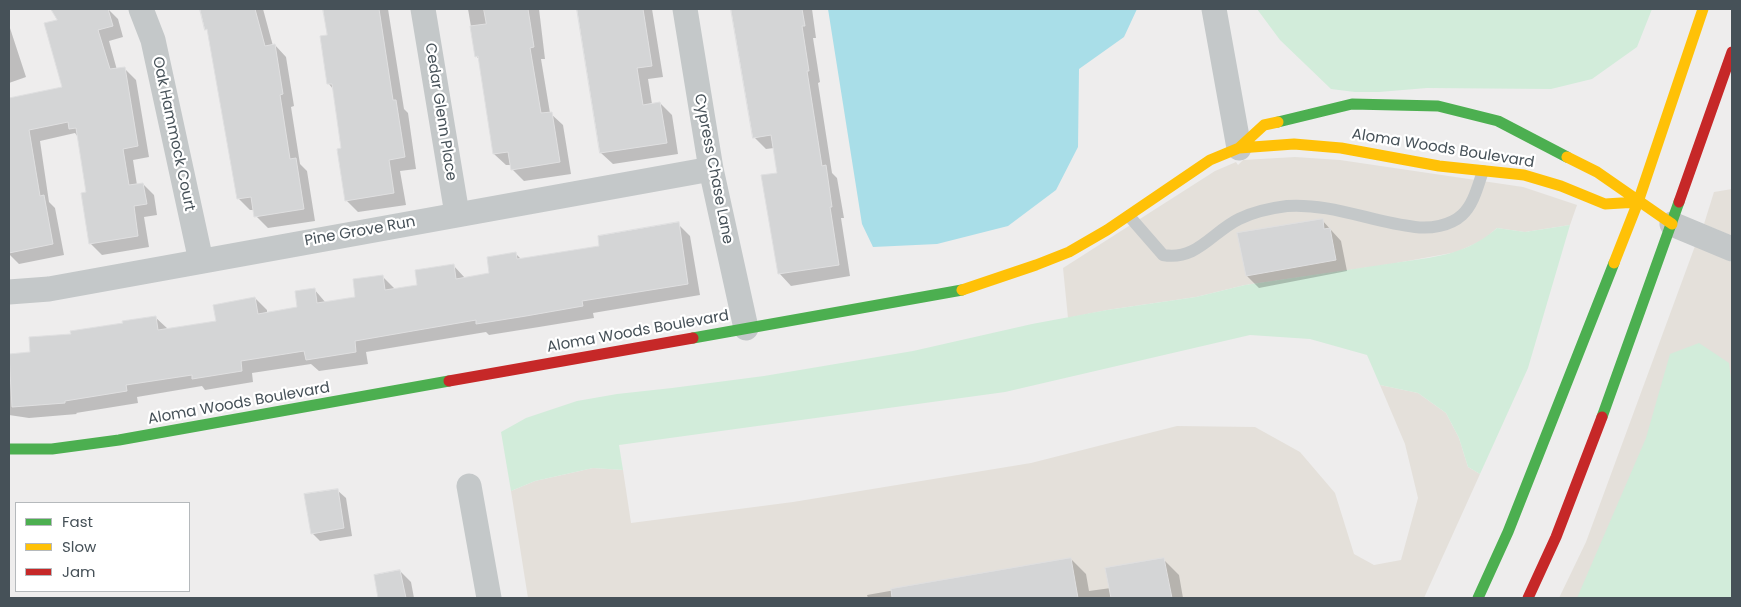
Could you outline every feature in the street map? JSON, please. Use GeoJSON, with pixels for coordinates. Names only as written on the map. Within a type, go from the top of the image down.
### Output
{"type":"FeatureCollection","features":[{"type":"Feature","properties":{"kind":"street","name":"Oak Hammock Court"},"geometry":{"type":"LineString","coordinates":[[141,9],[153,40],[201,261]]}},
{"type":"Feature","properties":{"kind":"street","name":"Cedar Glenn Place"},"geometry":{"type":"LineString","coordinates":[[423,9],[457,214]]}},
{"type":"Feature","properties":{"kind":"street","name":"Cypress Chase Lane"},"geometry":{"type":"LineString","coordinates":[[685,9],[711,169],[746,328]]}},
{"type":"Feature","properties":{"kind":"street"},"geometry":{"type":"LineString","coordinates":[[1214,9],[1239,148]]}},
{"type":"Feature","properties":{"kind":"street"},"geometry":{"type":"LineString","coordinates":[[1478,598],[1508,532],[1638,202],[1703,9]]}},
{"type":"Feature","properties":{"kind":"street"},"geometry":{"type":"LineString","coordinates":[[1528,598],[1556,537],[1588,454],[1672,224],[1732,52]]}},
{"type":"Feature","properties":{"kind":"street","name":"Aloma Woods Boulevard"},"geometry":{"type":"LineString","coordinates":[[1239,148],[1264,125],[1352,104],[1438,106],[1498,121],[1597,172],[1672,224]]}},
{"type":"Feature","properties":{"kind":"street","name":"Aloma Woods Boulevard"},"geometry":{"type":"LineString","coordinates":[[9,449],[52,449],[119,440],[960,290],[1036,266],[1069,252],[1129,216],[1210,160],[1239,148],[1294,144],[1334,147],[1395,159],[1524,175],[1561,186],[1605,204],[1638,202]]}},
{"type":"Feature","properties":{"kind":"street","name":"Pine Grove Run"},"geometry":{"type":"LineString","coordinates":[[9,292],[50,289],[711,169]]}},
{"type":"Feature","properties":{"kind":"street"},"geometry":{"type":"LineString","coordinates":[[1672,224],[1732,249]]}},
{"type":"Feature","properties":{"kind":"street"},"geometry":{"type":"LineString","coordinates":[[469,486],[489,598]]}},
{"type":"Feature","properties":{"kind":"lane"},"geometry":{"type":"LineString","coordinates":[[1129,216],[1163,255],[1172,257],[1198,250],[1218,232],[1239,219],[1257,212],[1287,206],[1319,207],[1416,227],[1438,226],[1451,222],[1462,215],[1473,200],[1483,171]]}},
{"type":"Feature","properties":{"kind":"shaded area"},"geometry":{"type":"Polygon","coordinates":[[[1295,157],[1340,160],[1523,187],[1577,205],[1570,225],[1525,232],[1497,228],[1483,240],[1457,252],[1391,264],[1245,285],[1196,297],[1107,310],[1068,318],[1063,268],[1215,171],[1236,162],[1238,165],[1243,160],[1295,157]]]}},
{"type":"Feature","properties":{"kind":"shaded area"},"geometry":{"type":"Polygon","coordinates":[[[1732,189],[1732,236],[1704,224],[1714,192],[1732,189]]]}},
{"type":"Feature","properties":{"kind":"shaded area"},"geometry":{"type":"Polygon","coordinates":[[[1695,246],[1732,262],[1732,598],[1559,598],[1586,542],[1695,246]]]}},
{"type":"Feature","properties":{"kind":"shaded area"},"geometry":{"type":"Polygon","coordinates":[[[1380,385],[1418,393],[1446,413],[1459,438],[1468,467],[1480,474],[1424,598],[528,598],[511,491],[535,481],[593,468],[623,470],[631,523],[793,502],[1031,463],[1177,426],[1255,427],[1300,452],[1335,493],[1354,554],[1374,565],[1401,560],[1418,498],[1405,444],[1380,385]]]}},
{"type":"Feature","properties":{"kind":"green space"},"geometry":{"type":"Polygon","coordinates":[[[1257,9],[1652,9],[1637,47],[1592,79],[1551,89],[1427,88],[1355,92],[1331,89],[1280,40],[1257,9]]]}},
{"type":"Feature","properties":{"kind":"green space"},"geometry":{"type":"Polygon","coordinates":[[[1570,225],[1528,368],[1480,474],[1468,467],[1459,438],[1446,413],[1418,393],[1380,385],[1367,355],[1310,339],[1250,335],[1005,392],[619,445],[623,470],[593,468],[535,481],[511,491],[501,432],[526,418],[577,401],[617,394],[764,376],[913,351],[1032,324],[1107,310],[1196,297],[1245,285],[1428,258],[1448,254],[1473,245],[1497,228],[1525,232],[1570,225]]]}},
{"type":"Feature","properties":{"kind":"green space"},"geometry":{"type":"Polygon","coordinates":[[[1699,343],[1729,363],[1732,388],[1732,598],[1577,598],[1646,438],[1670,354],[1699,343]]]}},
{"type":"Feature","properties":{"kind":"water"},"geometry":{"type":"Polygon","coordinates":[[[828,9],[1137,9],[1124,37],[1079,69],[1078,147],[1056,190],[1008,226],[937,244],[873,247],[862,224],[828,9]]]}},
{"type":"Feature","properties":{"kind":"building"},"geometry":{"type":"Polygon","coordinates":[[[51,9],[108,9],[113,26],[98,30],[110,69],[125,67],[138,146],[123,149],[129,185],[143,183],[147,204],[134,206],[138,236],[89,244],[81,193],[86,192],[76,128],[69,129],[68,122],[29,130],[40,196],[44,195],[53,244],[9,253],[9,98],[62,87],[44,23],[57,20],[51,9]]]}},
{"type":"Feature","properties":{"kind":"building"},"geometry":{"type":"Polygon","coordinates":[[[200,9],[255,9],[265,46],[275,44],[283,94],[280,95],[290,159],[296,158],[304,209],[254,217],[251,197],[237,199],[207,29],[205,30],[200,9]]]}},
{"type":"Feature","properties":{"kind":"building"},"geometry":{"type":"Polygon","coordinates":[[[323,9],[379,9],[393,100],[396,100],[405,157],[389,160],[394,193],[345,201],[337,149],[341,148],[332,84],[327,84],[320,36],[327,35],[323,9]]]}},
{"type":"Feature","properties":{"kind":"building"},"geometry":{"type":"Polygon","coordinates":[[[484,9],[528,9],[534,47],[530,48],[541,113],[552,112],[560,162],[511,170],[508,152],[493,154],[478,56],[475,57],[470,26],[486,24],[484,9]]]}},
{"type":"Feature","properties":{"kind":"building"},"geometry":{"type":"Polygon","coordinates":[[[577,9],[643,9],[652,66],[637,68],[643,105],[660,102],[667,143],[600,153],[577,9]]]}},
{"type":"Feature","properties":{"kind":"building"},"geometry":{"type":"Polygon","coordinates":[[[731,9],[802,9],[805,26],[802,26],[809,71],[807,71],[822,166],[826,165],[839,265],[778,274],[761,175],[777,173],[771,135],[753,138],[731,9]]]}},
{"type":"Feature","properties":{"kind":"building"},"geometry":{"type":"Polygon","coordinates":[[[1323,219],[1324,229],[1330,228],[1336,260],[1246,276],[1237,233],[1323,219]]]}},
{"type":"Feature","properties":{"kind":"building"},"geometry":{"type":"Polygon","coordinates":[[[679,222],[688,284],[582,301],[583,306],[526,316],[476,324],[476,320],[355,341],[356,352],[306,360],[304,351],[241,361],[242,371],[192,379],[192,375],[126,385],[127,391],[65,401],[65,403],[12,407],[9,354],[30,352],[29,337],[71,334],[70,331],[156,316],[158,330],[216,321],[213,305],[255,297],[258,314],[297,307],[295,291],[315,288],[317,303],[355,297],[353,279],[383,275],[385,290],[417,285],[415,270],[454,264],[456,279],[489,273],[487,257],[516,252],[517,259],[599,246],[598,236],[679,222]]]}},
{"type":"Feature","properties":{"kind":"building"},"geometry":{"type":"Polygon","coordinates":[[[338,489],[344,528],[311,534],[304,494],[338,489]]]}},
{"type":"Feature","properties":{"kind":"building"},"geometry":{"type":"Polygon","coordinates":[[[1071,558],[1078,598],[892,598],[891,589],[1071,558]]]}},
{"type":"Feature","properties":{"kind":"building"},"geometry":{"type":"Polygon","coordinates":[[[1164,558],[1172,598],[1111,598],[1105,568],[1164,558]]]}},
{"type":"Feature","properties":{"kind":"building"},"geometry":{"type":"Polygon","coordinates":[[[400,570],[406,598],[378,598],[374,575],[400,570]]]}},
{"type":"Feature","properties":{"kind":"traffic: fast"},"geometry":{"type":"LineString","coordinates":[[1278,122],[1352,104],[1438,106],[1498,121],[1567,157]]}},
{"type":"Feature","properties":{"kind":"traffic: fast"},"geometry":{"type":"LineString","coordinates":[[1602,417],[1679,202]]}},
{"type":"Feature","properties":{"kind":"traffic: fast"},"geometry":{"type":"LineString","coordinates":[[1478,598],[1508,532],[1614,263]]}},
{"type":"Feature","properties":{"kind":"traffic: fast"},"geometry":{"type":"LineString","coordinates":[[693,338],[962,290]]}},
{"type":"Feature","properties":{"kind":"traffic: fast"},"geometry":{"type":"LineString","coordinates":[[9,449],[52,449],[119,440],[449,381]]}},
{"type":"Feature","properties":{"kind":"traffic: slow"},"geometry":{"type":"LineString","coordinates":[[1614,263],[1638,202],[1703,9]]}},
{"type":"Feature","properties":{"kind":"traffic: slow"},"geometry":{"type":"LineString","coordinates":[[962,290],[1069,252],[1107,230],[1210,160],[1239,148],[1264,125],[1278,122]]}},
{"type":"Feature","properties":{"kind":"traffic: slow"},"geometry":{"type":"LineString","coordinates":[[1239,148],[1294,144],[1341,148],[1439,166],[1524,175],[1561,186],[1605,204],[1638,202]]}},
{"type":"Feature","properties":{"kind":"traffic: slow"},"geometry":{"type":"LineString","coordinates":[[1567,157],[1597,172],[1672,224]]}},
{"type":"Feature","properties":{"kind":"traffic: jam"},"geometry":{"type":"LineString","coordinates":[[1679,202],[1732,52]]}},
{"type":"Feature","properties":{"kind":"traffic: jam"},"geometry":{"type":"LineString","coordinates":[[449,381],[693,338]]}},
{"type":"Feature","properties":{"kind":"traffic: jam"},"geometry":{"type":"LineString","coordinates":[[1528,598],[1556,537],[1602,417]]}}]}
